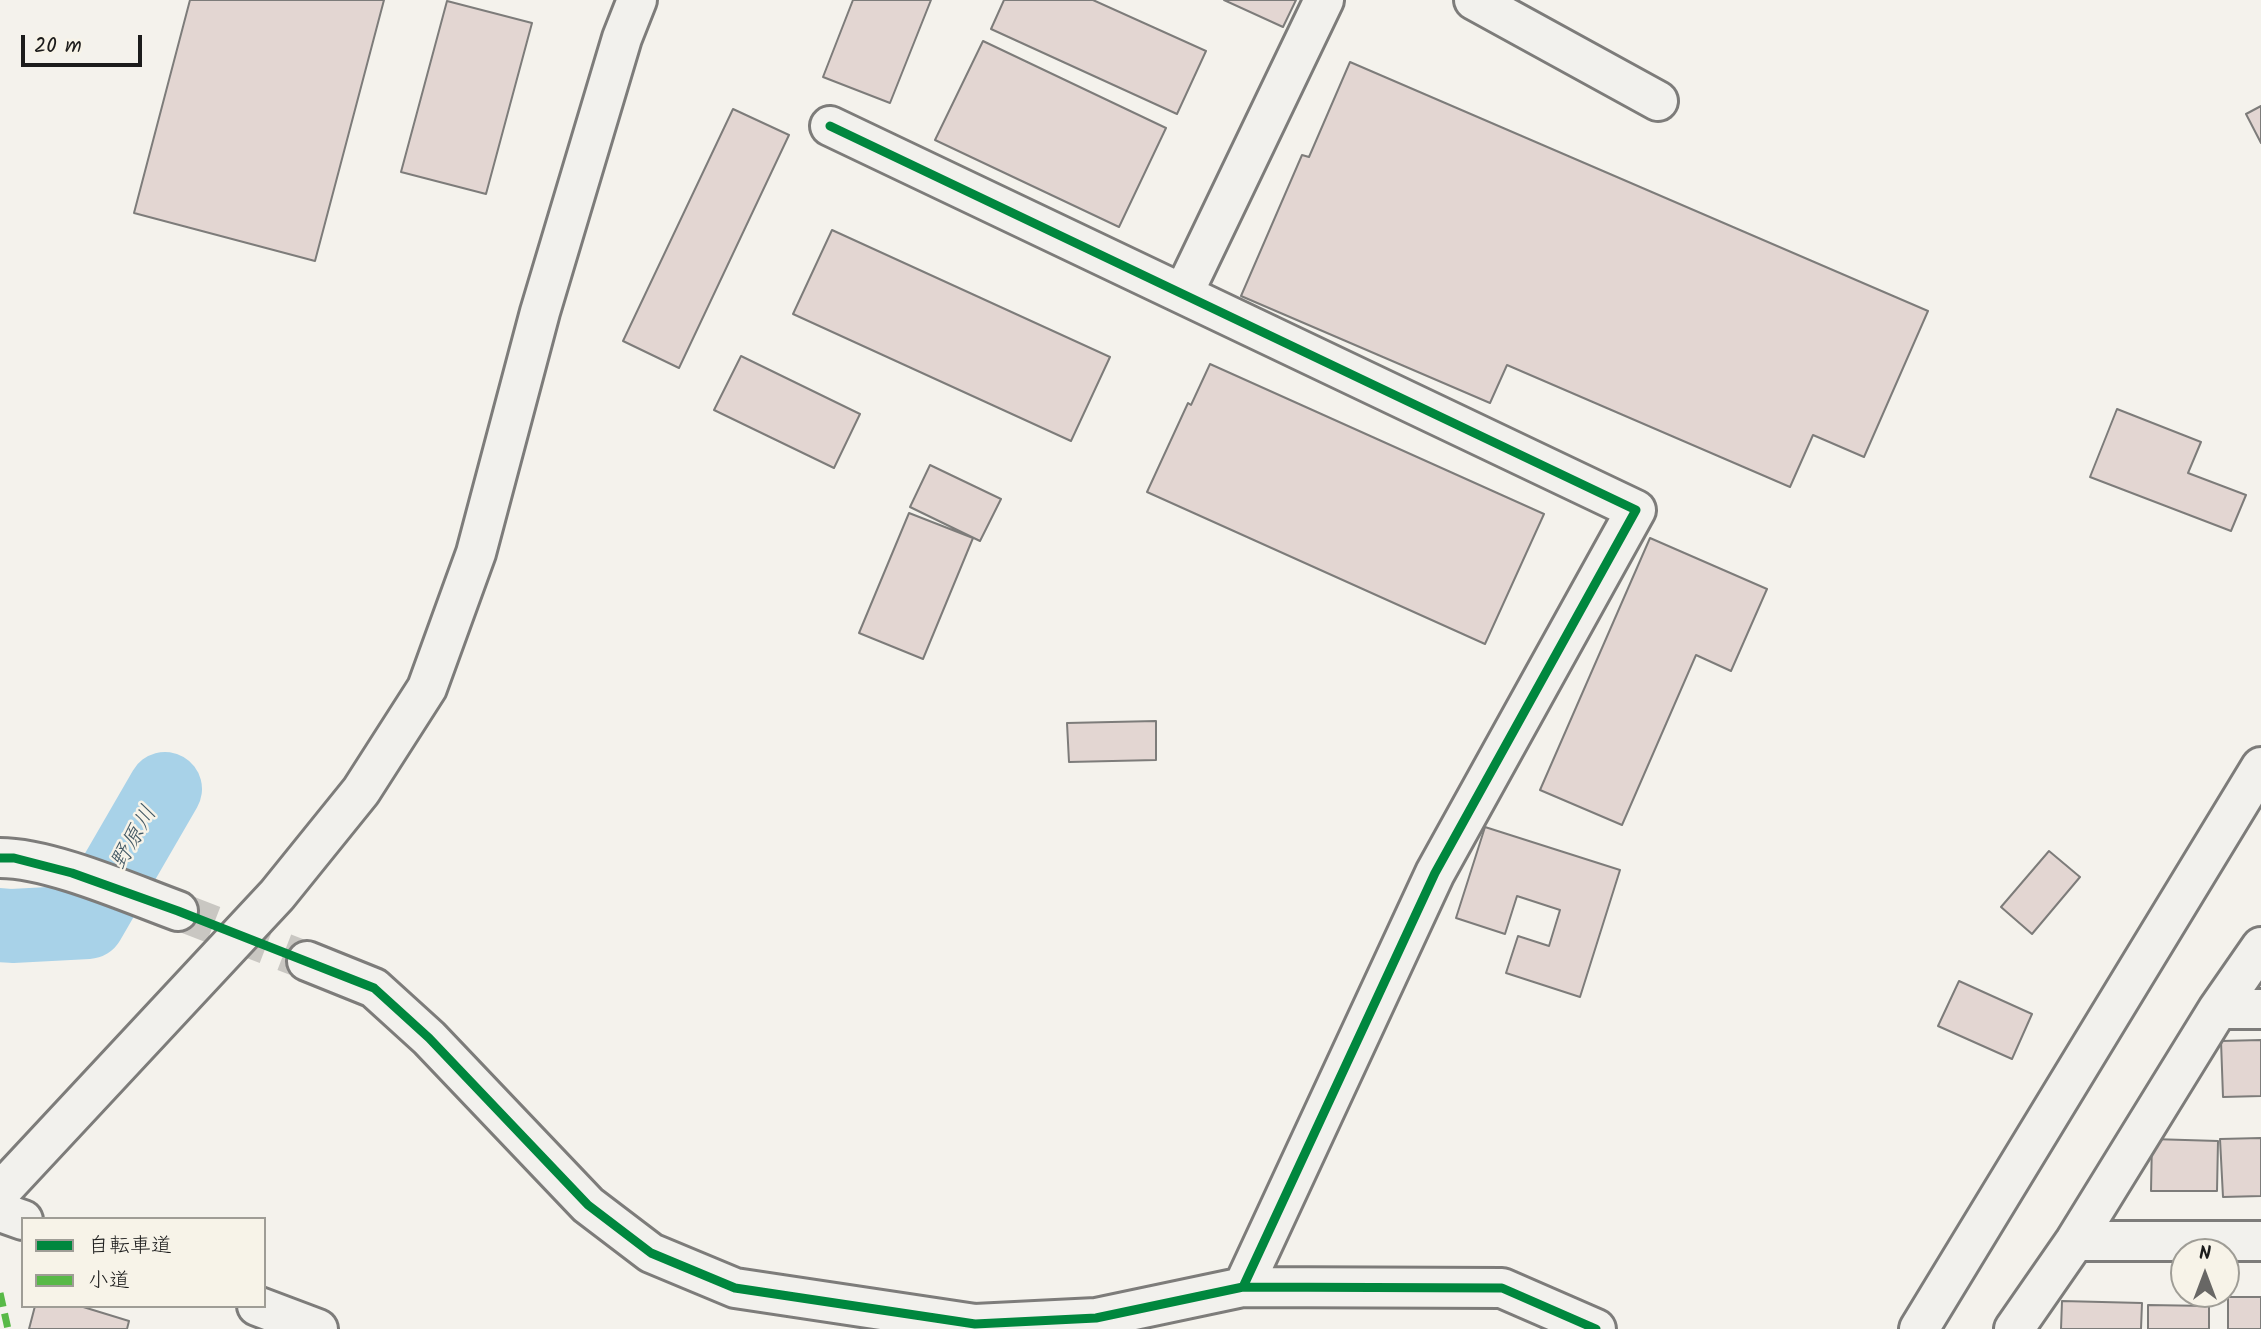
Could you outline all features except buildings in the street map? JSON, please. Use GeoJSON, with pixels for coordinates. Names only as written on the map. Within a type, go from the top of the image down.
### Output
{"type":"FeatureCollection","features":[{"type":"Feature","properties":{"kind":"street"},"geometry":{"type":"LineString","coordinates":[[0,1192],[277,895],[361,790],[427,688],[475,553],[540,312],[622,38],[637,0]]}},
{"type":"Feature","properties":{"kind":"street"},"geometry":{"type":"LineString","coordinates":[[1183,294],[1324,0]]}},
{"type":"Feature","properties":{"kind":"street"},"geometry":{"type":"LineString","coordinates":[[1474,0],[1658,101]]}},
{"type":"Feature","properties":{"kind":"street"},"geometry":{"type":"LineString","coordinates":[[830,126],[1636,510],[1435,873],[1243,1287]]}},
{"type":"Feature","properties":{"kind":"street"},"geometry":{"type":"LineString","coordinates":[[1919,1329],[2261,767]]}},
{"type":"Feature","properties":{"kind":"street"},"geometry":{"type":"LineString","coordinates":[[0,858],[14,858],[72,873],[178,911]]}},
{"type":"Feature","properties":{"kind":"street"},"geometry":{"type":"LineString","coordinates":[[2014,1329],[2075,1241],[2218,1009],[2261,947]]}},
{"type":"Feature","properties":{"kind":"street"},"geometry":{"type":"LineString","coordinates":[[307,961],[374,988],[429,1038],[588,1205],[651,1253],[735,1288],[975,1324],[1096,1318],[1243,1287],[1502,1288],[1596,1329]]}},
{"type":"Feature","properties":{"kind":"street"},"geometry":{"type":"LineString","coordinates":[[2218,1009],[2261,1009]]}},
{"type":"Feature","properties":{"kind":"street"},"geometry":{"type":"LineString","coordinates":[[0,1212],[21,1219]]}},
{"type":"Feature","properties":{"kind":"street"},"geometry":{"type":"LineString","coordinates":[[2075,1241],[2261,1241]]}},
{"type":"Feature","properties":{"kind":"street"},"geometry":{"type":"LineString","coordinates":[[262,1308],[318,1329]]}},
{"type":"Feature","properties":{"kind":"waterway","name":"野原川"},"geometry":{"type":"LineString","coordinates":[[0,925],[88,922],[165,789]]}},
{"type":"Feature","properties":{"kind":"tunnel"},"geometry":{"type":"LineString","coordinates":[[178,911],[307,961]]}},
{"type":"Feature","properties":{"kind":"marked path"},"geometry":{"type":"LineString","coordinates":[[0,1293],[8,1329]]}},
{"type":"Feature","properties":{"kind":"cycle path"},"geometry":{"type":"LineString","coordinates":[[830,126],[1636,510],[1435,873],[1243,1287]]}},
{"type":"Feature","properties":{"kind":"cycle path"},"geometry":{"type":"LineString","coordinates":[[0,858],[14,858],[72,873],[178,911],[374,988],[429,1038],[588,1205],[651,1253],[735,1288],[975,1324],[1096,1318],[1243,1287],[1502,1288],[1596,1329]]}}]}
